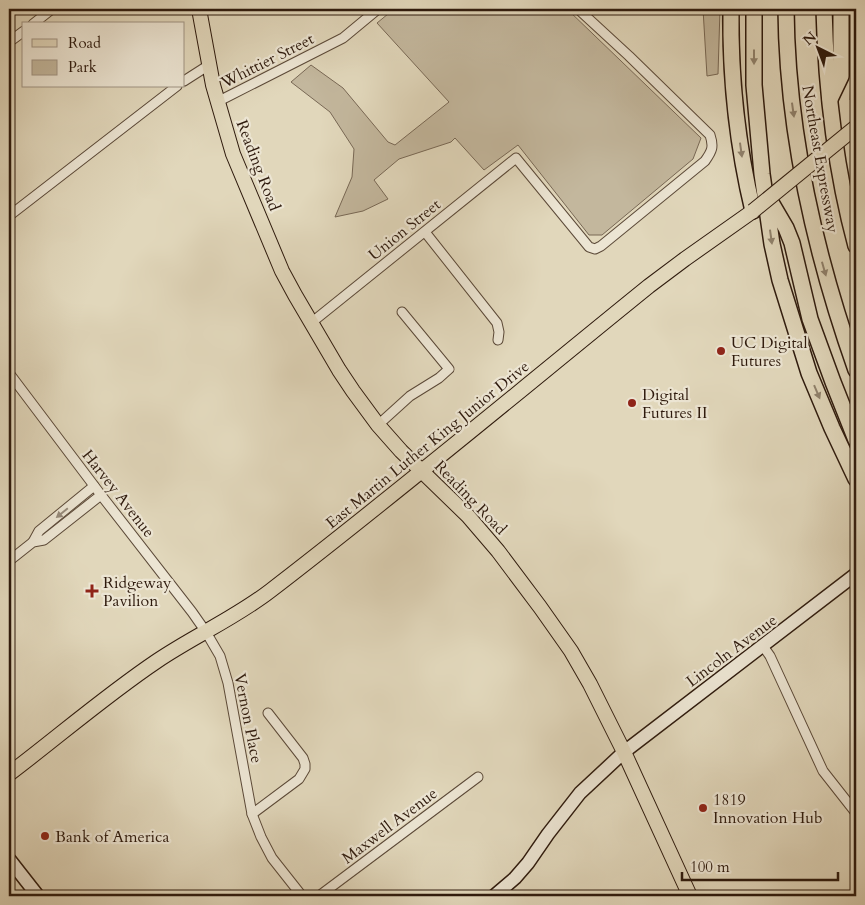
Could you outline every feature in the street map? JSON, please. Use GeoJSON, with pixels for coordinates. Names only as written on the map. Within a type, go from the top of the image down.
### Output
{"type":"FeatureCollection","features":[{"type":"Feature","properties":{"kind":"highway"},"geometry":{"type":"LineString","coordinates":[[730,9],[730,43],[735,101],[749,214]]}},
{"type":"Feature","properties":{"kind":"highway"},"geometry":{"type":"LineString","coordinates":[[754,9],[754,85],[762,174],[772,244],[780,280],[809,373],[856,479]]}},
{"type":"Feature","properties":{"kind":"highway","name":"Northeast Expressway"},"geometry":{"type":"LineString","coordinates":[[786,9],[792,109],[814,228],[822,264],[856,370]]}},
{"type":"Feature","properties":{"kind":"highway","name":"Northeast Expressway"},"geometry":{"type":"LineString","coordinates":[[824,9],[829,101],[841,183],[856,246]]}},
{"type":"Feature","properties":{"kind":"highway"},"geometry":{"type":"LineString","coordinates":[[829,101],[841,76],[841,9]]}},
{"type":"Feature","properties":{"kind":"highway"},"geometry":{"type":"LineString","coordinates":[[769,199],[792,242],[810,319],[856,440]]}},
{"type":"Feature","properties":{"kind":"main road","name":"Reading Road"},"geometry":{"type":"LineString","coordinates":[[198,9],[218,102],[233,154],[282,271],[339,370],[378,424],[401,451],[468,516],[498,551],[574,656],[624,752],[690,896]]}},
{"type":"Feature","properties":{"kind":"main road","name":"East Martin Luther King Junior Drive"},"geometry":{"type":"LineString","coordinates":[[9,774],[137,676],[173,651],[236,614],[268,592],[398,491],[649,286],[769,199],[856,127]]}},
{"type":"Feature","properties":{"kind":"street","name":"Whittier Street"},"geometry":{"type":"LineString","coordinates":[[218,102],[343,38],[378,9]]}},
{"type":"Feature","properties":{"kind":"street","name":"Union Street"},"geometry":{"type":"LineString","coordinates":[[311,323],[516,158],[589,247],[595,249],[705,161],[711,152],[710,136],[578,9]]}},
{"type":"Feature","properties":{"kind":"street"},"geometry":{"type":"LineString","coordinates":[[35,22],[49,10]]}},
{"type":"Feature","properties":{"kind":"street"},"geometry":{"type":"LineString","coordinates":[[9,42],[22,32]]}},
{"type":"Feature","properties":{"kind":"street"},"geometry":{"type":"LineString","coordinates":[[185,80],[209,64]]}},
{"type":"Feature","properties":{"kind":"street"},"geometry":{"type":"LineString","coordinates":[[9,216],[174,88]]}},
{"type":"Feature","properties":{"kind":"street"},"geometry":{"type":"LineString","coordinates":[[425,232],[497,323],[498,340]]}},
{"type":"Feature","properties":{"kind":"street"},"geometry":{"type":"LineString","coordinates":[[378,424],[410,396],[439,378],[449,369],[402,312]]}},
{"type":"Feature","properties":{"kind":"street","name":"Harvey Avenue"},"geometry":{"type":"LineString","coordinates":[[9,373],[206,632]]}},
{"type":"Feature","properties":{"kind":"street"},"geometry":{"type":"LineString","coordinates":[[9,562],[33,542],[39,531],[94,486]]}},
{"type":"Feature","properties":{"kind":"street"},"geometry":{"type":"LineString","coordinates":[[33,542],[44,540],[101,496]]}},
{"type":"Feature","properties":{"kind":"street","name":"Lincoln Avenue"},"geometry":{"type":"LineString","coordinates":[[494,896],[515,878],[528,863],[580,793],[624,752],[856,574]]}},
{"type":"Feature","properties":{"kind":"street","name":"Vernon Place"},"geometry":{"type":"LineString","coordinates":[[206,632],[220,656],[225,670],[252,814],[272,858],[302,896]]}},
{"type":"Feature","properties":{"kind":"street"},"geometry":{"type":"LineString","coordinates":[[763,646],[770,656],[823,770],[856,814]]}},
{"type":"Feature","properties":{"kind":"street","name":"Vernon Place"},"geometry":{"type":"LineString","coordinates":[[252,814],[299,779],[305,770],[304,758],[268,713]]}},
{"type":"Feature","properties":{"kind":"street","name":"Maxwell Avenue"},"geometry":{"type":"LineString","coordinates":[[319,896],[478,777]]}},
{"type":"Feature","properties":{"kind":"street"},"geometry":{"type":"LineString","coordinates":[[9,859],[38,896]]}},
{"type":"Feature","properties":{"kind":"green space"},"geometry":{"type":"Polygon","coordinates":[[[394,9],[567,9],[701,138],[693,159],[602,235],[589,235],[518,145],[484,170],[455,138],[451,142],[399,159],[374,180],[388,199],[363,211],[335,217],[352,177],[354,149],[330,112],[291,82],[311,65],[343,88],[388,142],[395,145],[449,102],[377,23],[394,9]]]}},
{"type":"Feature","properties":{"kind":"green space"},"geometry":{"type":"Polygon","coordinates":[[[703,9],[720,9],[718,74],[707,76],[703,9]]]}},
{"type":"Feature","properties":{"kind":"green space"},"geometry":{"type":"Polygon","coordinates":[[[853,9],[856,9],[856,95],[850,100],[853,9]]]}},
{"type":"Feature","properties":{"kind":"place","name":"UC Digital Futures"},"geometry":{"type":"Point","coordinates":[721,351]}},
{"type":"Feature","properties":{"kind":"place","name":"Digital Futures II"},"geometry":{"type":"Point","coordinates":[632,403]}},
{"type":"Feature","properties":{"kind":"place","name":"Ridgeway Pavilion"},"geometry":{"type":"Point","coordinates":[92,591]}},
{"type":"Feature","properties":{"kind":"place","name":"1819 Innovation Hub"},"geometry":{"type":"Point","coordinates":[703,808]}},
{"type":"Feature","properties":{"kind":"place","name":"Bank of America"},"geometry":{"type":"Point","coordinates":[45,836]}}]}
